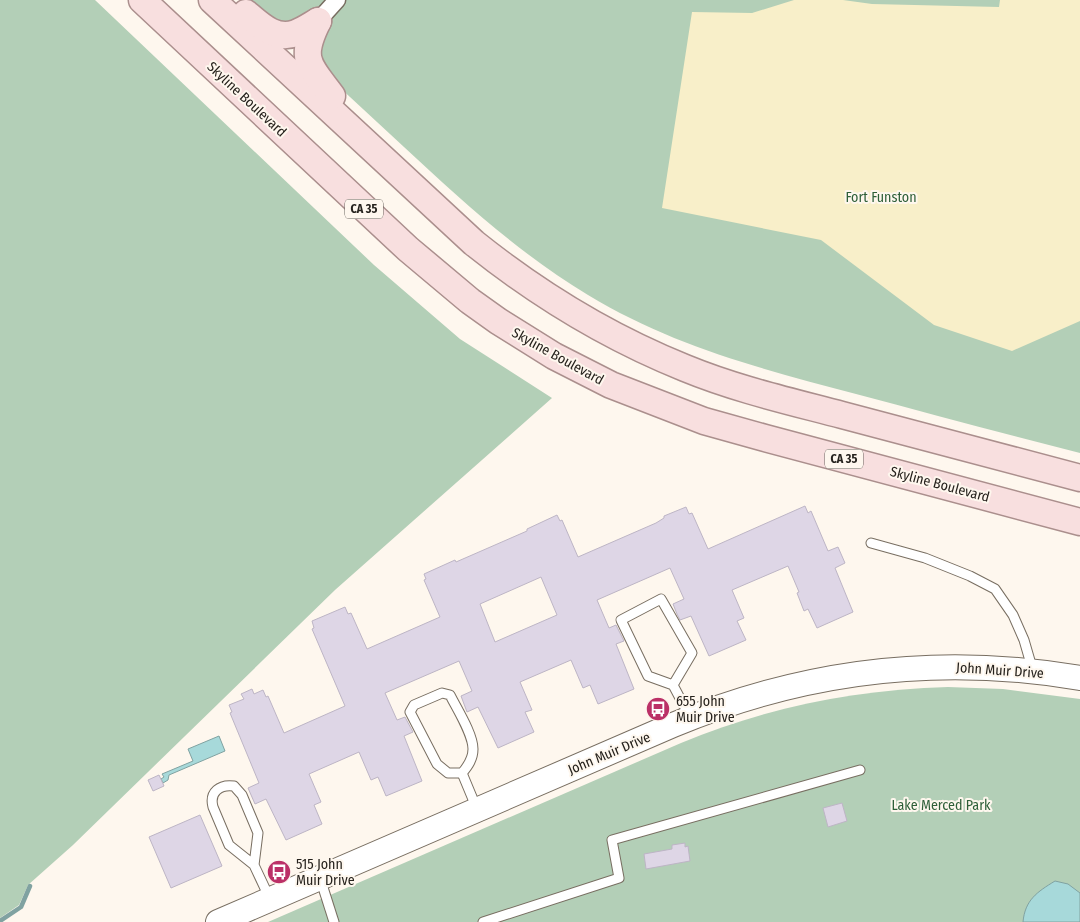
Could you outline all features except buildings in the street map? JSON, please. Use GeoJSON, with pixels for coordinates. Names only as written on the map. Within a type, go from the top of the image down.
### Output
{"type":"FeatureCollection","features":[{"type":"Feature","properties":{"kind":"main road","name":"Skyline Boulevard"},"geometry":{"type":"LineString","coordinates":[[142,0],[408,249],[470,301],[505,326],[554,356],[611,385],[704,421],[1080,522]]}},
{"type":"Feature","properties":{"kind":"main road"},"geometry":{"type":"LineString","coordinates":[[212,0],[450,221],[500,264],[577,316],[630,344],[687,369],[746,389],[1080,478]]}},
{"type":"Feature","properties":{"kind":"main road"},"geometry":{"type":"LineString","coordinates":[[230,0],[267,30],[277,35],[296,34],[318,21]]}},
{"type":"Feature","properties":{"kind":"main road"},"geometry":{"type":"LineString","coordinates":[[318,21],[308,41],[306,52],[308,63],[333,97],[355,133]]}},
{"type":"Feature","properties":{"kind":"street"},"geometry":{"type":"LineString","coordinates":[[318,21],[337,0]]}},
{"type":"Feature","properties":{"kind":"street","name":"John Muir Drive"},"geometry":{"type":"LineString","coordinates":[[218,922],[690,718],[727,704],[782,688],[864,672],[948,666],[1033,671],[1080,678]]}},
{"type":"Feature","properties":{"kind":"lane"},"geometry":{"type":"LineString","coordinates":[[872,543],[925,558],[970,576],[995,589],[1013,615],[1024,640],[1033,671]]}},
{"type":"Feature","properties":{"kind":"lane"},"geometry":{"type":"LineString","coordinates":[[674,685],[692,653],[661,599],[621,620],[648,676],[674,685],[690,718]]}},
{"type":"Feature","properties":{"kind":"lane"},"geometry":{"type":"LineString","coordinates":[[442,693],[450,695],[470,734],[474,749],[470,763],[462,774],[448,773],[436,764],[410,712],[414,705],[442,693]]}},
{"type":"Feature","properties":{"kind":"lane"},"geometry":{"type":"LineString","coordinates":[[482,922],[618,878],[612,840],[860,770]]}},
{"type":"Feature","properties":{"kind":"lane"},"geometry":{"type":"LineString","coordinates":[[462,774],[478,809]]}},
{"type":"Feature","properties":{"kind":"lane"},"geometry":{"type":"LineString","coordinates":[[254,865],[258,833],[242,795],[234,786],[227,785],[221,787],[213,794],[212,807],[229,845],[254,865],[270,900]]}},
{"type":"Feature","properties":{"kind":"lane"},"geometry":{"type":"LineString","coordinates":[[320,877],[334,922]]}},
{"type":"Feature","properties":{"kind":"green space"},"geometry":{"type":"Polygon","coordinates":[[[0,0],[95,0],[374,265],[460,339],[552,398],[335,590],[73,845],[28,885],[19,905],[0,918],[0,0]]]}},
{"type":"Feature","properties":{"kind":"green space","name":"Fort Funston"},"geometry":{"type":"Polygon","coordinates":[[[239,0],[1080,0],[1080,453],[752,365],[685,342],[620,313],[563,279],[492,226],[269,22],[261,19],[239,0]]]}},
{"type":"Feature","properties":{"kind":"green space","name":"Lake Merced Park"},"geometry":{"type":"Polygon","coordinates":[[[948,687],[1003,689],[1080,699],[1080,922],[268,922],[714,730],[746,719],[812,703],[879,692],[948,687]]]}},
{"type":"Feature","properties":{"kind":"sand"},"geometry":{"type":"Polygon","coordinates":[[[794,0],[843,0],[872,4],[999,7],[1000,0],[1080,0],[1080,321],[1012,351],[934,325],[821,240],[662,208],[692,12],[752,13],[794,0]]]}},
{"type":"Feature","properties":{"kind":"water"},"geometry":{"type":"Polygon","coordinates":[[[219,736],[225,751],[169,775],[168,780],[163,783],[161,779],[164,777],[162,774],[193,761],[188,749],[219,736]]]}},
{"type":"Feature","properties":{"kind":"water"},"geometry":{"type":"Polygon","coordinates":[[[1055,881],[1068,884],[1080,893],[1080,922],[1023,922],[1029,902],[1055,881]]]}},
{"type":"Feature","properties":{"kind":"waterway"},"geometry":{"type":"LineString","coordinates":[[0,921],[21,907],[30,886]]}},
{"type":"Feature","properties":{"kind":"place","name":"655 John Muir Drive"},"geometry":{"type":"Point","coordinates":[658,709]}},
{"type":"Feature","properties":{"kind":"place","name":"515 John Muir Drive"},"geometry":{"type":"Point","coordinates":[279,872]}}]}
